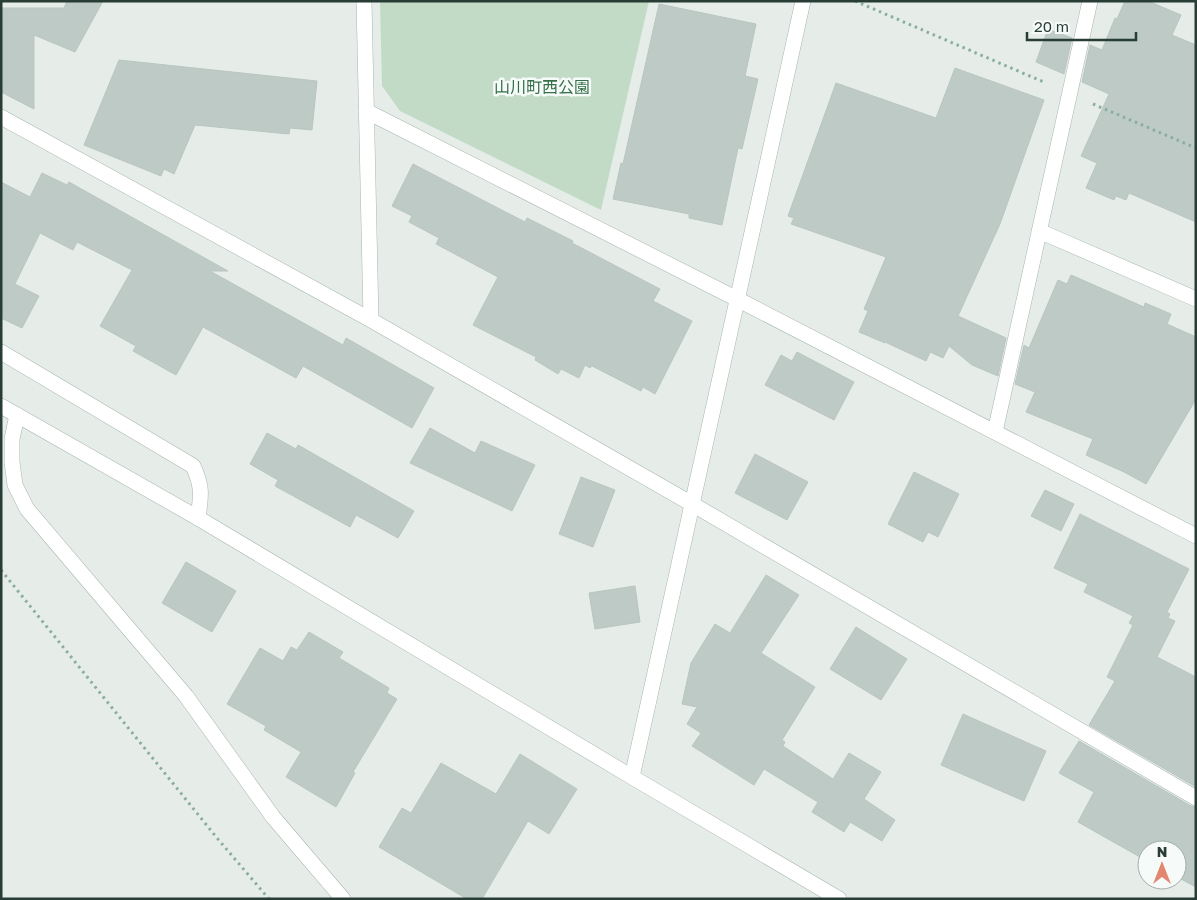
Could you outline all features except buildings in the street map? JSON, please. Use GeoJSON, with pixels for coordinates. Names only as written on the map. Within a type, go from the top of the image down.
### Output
{"type":"FeatureCollection","features":[{"type":"Feature","properties":{"kind":"street"},"geometry":{"type":"LineString","coordinates":[[364,1],[371,320]]}},
{"type":"Feature","properties":{"kind":"street"},"geometry":{"type":"LineString","coordinates":[[632,777],[803,1]]}},
{"type":"Feature","properties":{"kind":"street"},"geometry":{"type":"LineString","coordinates":[[995,432],[1090,1]]}},
{"type":"Feature","properties":{"kind":"street"},"geometry":{"type":"LineString","coordinates":[[366,111],[737,299],[1196,536]]}},
{"type":"Feature","properties":{"kind":"street"},"geometry":{"type":"LineString","coordinates":[[1,117],[371,320],[692,504],[1196,798]]}},
{"type":"Feature","properties":{"kind":"street"},"geometry":{"type":"LineString","coordinates":[[1039,231],[1196,299]]}},
{"type":"Feature","properties":{"kind":"street"},"geometry":{"type":"LineString","coordinates":[[1,352],[193,466],[199,479],[201,494],[198,518]]}},
{"type":"Feature","properties":{"kind":"street"},"geometry":{"type":"LineString","coordinates":[[1,406],[198,518],[839,899]]}},
{"type":"Feature","properties":{"kind":"street"},"geometry":{"type":"LineString","coordinates":[[18,415],[12,439],[12,462],[15,485],[27,509],[186,696],[273,817],[343,899]]}},
{"type":"Feature","properties":{"kind":"path"},"geometry":{"type":"LineString","coordinates":[[855,1],[1196,148]]}},
{"type":"Feature","properties":{"kind":"path"},"geometry":{"type":"LineString","coordinates":[[1,570],[217,838],[269,899]]}},
{"type":"Feature","properties":{"kind":"green space","name":"山川町西公園"},"geometry":{"type":"Polygon","coordinates":[[[380,1],[649,1],[601,210],[400,111],[382,86],[380,1]]]}}]}
